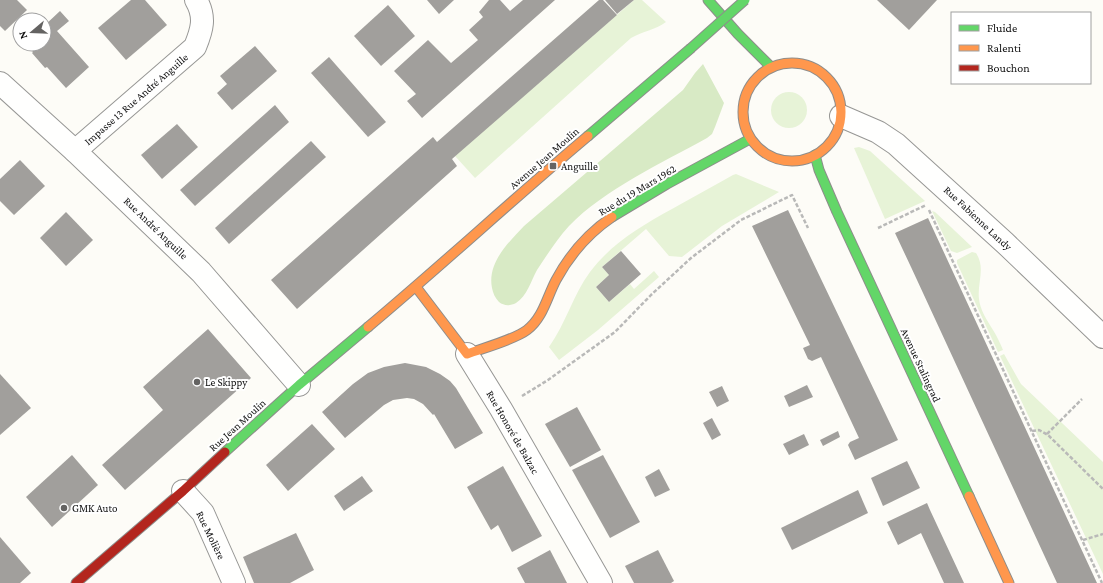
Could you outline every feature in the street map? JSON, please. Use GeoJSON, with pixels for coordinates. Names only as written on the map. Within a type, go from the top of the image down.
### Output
{"type":"FeatureCollection","features":[{"type":"Feature","properties":{"kind":"street","name":"Impasse 13 Rue André Anguille"},"geometry":{"type":"LineString","coordinates":[[75,151],[195,46],[203,25],[202,14],[196,0]]}},
{"type":"Feature","properties":{"kind":"street"},"geometry":{"type":"LineString","coordinates":[[708,0],[738,34],[771,67]]}},
{"type":"Feature","properties":{"kind":"street","name":"Avenue Jean Moulin"},"geometry":{"type":"LineString","coordinates":[[416,287],[533,182],[690,49],[745,0]]}},
{"type":"Feature","properties":{"kind":"street"},"geometry":{"type":"LineString","coordinates":[[785,63],[800,63],[813,68],[826,76],[834,88],[840,102],[841,116],[836,132],[828,146],[815,155],[801,160],[786,161],[772,157],[760,150],[750,139],[744,124],[743,107],[747,91],[757,77],[771,67],[785,63]]}},
{"type":"Feature","properties":{"kind":"street","name":"Rue André Anguille"},"geometry":{"type":"LineString","coordinates":[[3,92],[75,151],[201,272],[299,385]]}},
{"type":"Feature","properties":{"kind":"street","name":"Rue Fabienne Landy"},"geometry":{"type":"LineString","coordinates":[[841,116],[878,132],[896,144],[1005,243],[1103,337]]}},
{"type":"Feature","properties":{"kind":"street","name":"Rue du 19 Mars 1962"},"geometry":{"type":"LineString","coordinates":[[467,354],[516,336],[526,331],[533,325],[544,309],[555,282],[569,257],[580,244],[606,221],[667,184],[750,139]]}},
{"type":"Feature","properties":{"kind":"street","name":"Avenue Stalingrad"},"geometry":{"type":"LineString","coordinates":[[815,155],[819,170],[837,212],[1009,583]]}},
{"type":"Feature","properties":{"kind":"street","name":"Rue Honoré de Balzac"},"geometry":{"type":"LineString","coordinates":[[416,287],[467,354],[501,409],[601,583]]}},
{"type":"Feature","properties":{"kind":"street","name":"Rue Jean Moulin"},"geometry":{"type":"LineString","coordinates":[[76,583],[183,491],[299,385],[416,287]]}},
{"type":"Feature","properties":{"kind":"street","name":"Rue Molière"},"geometry":{"type":"LineString","coordinates":[[183,491],[203,513],[234,583]]}},
{"type":"Feature","properties":{"kind":"path"},"geometry":{"type":"LineString","coordinates":[[501,409],[548,380],[615,332],[651,295],[692,258],[742,220],[792,195],[808,228]]}},
{"type":"Feature","properties":{"kind":"path"},"geometry":{"type":"LineString","coordinates":[[878,228],[927,204],[1102,583]]}},
{"type":"Feature","properties":{"kind":"path"},"geometry":{"type":"LineString","coordinates":[[1047,434],[1082,399]]}},
{"type":"Feature","properties":{"kind":"path"},"geometry":{"type":"LineString","coordinates":[[1032,431],[1039,430],[1047,434],[1103,489]]}},
{"type":"Feature","properties":{"kind":"path"},"geometry":{"type":"LineString","coordinates":[[1083,540],[1103,534]]}},
{"type":"Feature","properties":{"kind":"green space"},"geometry":{"type":"Polygon","coordinates":[[[634,0],[642,0],[666,22],[658,27],[631,38],[475,178],[455,156],[634,0]]]}},
{"type":"Feature","properties":{"kind":"green space"},"geometry":{"type":"Polygon","coordinates":[[[703,64],[724,103],[712,134],[617,188],[599,200],[569,226],[556,242],[537,270],[526,292],[520,300],[509,305],[499,302],[494,295],[491,279],[500,254],[512,239],[524,226],[683,90],[703,64]]]}},
{"type":"Feature","properties":{"kind":"green space"},"geometry":{"type":"Polygon","coordinates":[[[789,92],[802,97],[807,110],[802,123],[789,128],[776,123],[771,110],[776,97],[789,92]]]}},
{"type":"Feature","properties":{"kind":"green space"},"geometry":{"type":"Polygon","coordinates":[[[859,147],[870,151],[925,201],[885,219],[854,148],[859,147]]]}},
{"type":"Feature","properties":{"kind":"green space"},"geometry":{"type":"Polygon","coordinates":[[[736,174],[779,192],[722,226],[682,257],[669,256],[646,229],[602,267],[609,275],[596,287],[609,302],[630,284],[634,289],[654,271],[659,277],[598,330],[559,360],[549,347],[584,281],[608,252],[628,236],[660,215],[736,174]]]}},
{"type":"Feature","properties":{"kind":"green space"},"geometry":{"type":"Polygon","coordinates":[[[932,211],[935,212],[972,247],[957,253],[951,251],[932,211]]]}},
{"type":"Feature","properties":{"kind":"green space"},"geometry":{"type":"Polygon","coordinates":[[[972,252],[976,253],[979,259],[981,270],[979,293],[981,307],[1003,350],[998,352],[957,263],[957,260],[972,252]]]}},
{"type":"Feature","properties":{"kind":"green space"},"geometry":{"type":"Polygon","coordinates":[[[1004,354],[1021,384],[1103,462],[1103,574],[1000,356],[1004,354]]]}},
{"type":"Feature","properties":{"kind":"building"},"geometry":{"type":"Polygon","coordinates":[[[0,0],[17,0],[27,10],[25,12],[12,12],[12,24],[5,31],[0,26],[0,0]]]}},
{"type":"Feature","properties":{"kind":"building"},"geometry":{"type":"Polygon","coordinates":[[[131,0],[145,0],[167,25],[126,60],[98,28],[131,0]]]}},
{"type":"Feature","properties":{"kind":"building"},"geometry":{"type":"Polygon","coordinates":[[[427,0],[454,0],[439,14],[427,0]]]}},
{"type":"Feature","properties":{"kind":"building"},"geometry":{"type":"Polygon","coordinates":[[[489,0],[500,0],[510,11],[523,0],[555,0],[422,118],[407,101],[416,94],[394,71],[428,40],[451,63],[478,40],[469,30],[483,17],[479,12],[489,0]]]}},
{"type":"Feature","properties":{"kind":"building"},"geometry":{"type":"Polygon","coordinates":[[[599,0],[603,0],[617,15],[452,159],[457,166],[297,309],[271,280],[433,137],[437,142],[599,0]]]}},
{"type":"Feature","properties":{"kind":"building"},"geometry":{"type":"Polygon","coordinates":[[[605,0],[634,0],[617,14],[605,0]]]}},
{"type":"Feature","properties":{"kind":"building"},"geometry":{"type":"Polygon","coordinates":[[[877,0],[937,0],[909,30],[877,0]]]}},
{"type":"Feature","properties":{"kind":"building"},"geometry":{"type":"Polygon","coordinates":[[[388,5],[415,36],[381,66],[354,36],[388,5]]]}},
{"type":"Feature","properties":{"kind":"building"},"geometry":{"type":"Polygon","coordinates":[[[60,11],[69,21],[57,31],[89,67],[66,88],[32,53],[52,52],[52,18],[60,11]]]}},
{"type":"Feature","properties":{"kind":"building"},"geometry":{"type":"Polygon","coordinates":[[[255,46],[277,71],[232,110],[217,93],[227,84],[220,76],[255,46]]]}},
{"type":"Feature","properties":{"kind":"building"},"geometry":{"type":"Polygon","coordinates":[[[329,57],[386,122],[368,137],[311,73],[329,57]]]}},
{"type":"Feature","properties":{"kind":"building"},"geometry":{"type":"Polygon","coordinates":[[[275,105],[289,122],[195,206],[180,190],[275,105]]]}},
{"type":"Feature","properties":{"kind":"building"},"geometry":{"type":"Polygon","coordinates":[[[177,124],[198,147],[162,179],[141,155],[177,124]]]}},
{"type":"Feature","properties":{"kind":"building"},"geometry":{"type":"Polygon","coordinates":[[[311,141],[326,157],[229,244],[215,228],[311,141]]]}},
{"type":"Feature","properties":{"kind":"building"},"geometry":{"type":"Polygon","coordinates":[[[20,160],[45,186],[14,215],[0,201],[0,179],[20,160]]]}},
{"type":"Feature","properties":{"kind":"building"},"geometry":{"type":"Polygon","coordinates":[[[788,210],[898,440],[855,460],[848,445],[850,442],[859,438],[821,357],[812,361],[808,359],[803,348],[810,345],[752,226],[788,210]]]}},
{"type":"Feature","properties":{"kind":"building"},"geometry":{"type":"Polygon","coordinates":[[[66,212],[93,240],[66,266],[40,238],[66,212]]]}},
{"type":"Feature","properties":{"kind":"building"},"geometry":{"type":"Polygon","coordinates":[[[928,218],[1097,583],[1057,583],[895,233],[928,218]]]}},
{"type":"Feature","properties":{"kind":"building"},"geometry":{"type":"Polygon","coordinates":[[[621,251],[641,274],[609,302],[596,287],[609,275],[602,267],[621,251]]]}},
{"type":"Feature","properties":{"kind":"building","name":"Le Skippy"},"geometry":{"type":"Polygon","coordinates":[[[208,329],[251,378],[125,490],[102,465],[163,410],[143,387],[208,329]]]}},
{"type":"Feature","properties":{"kind":"building"},"geometry":{"type":"Polygon","coordinates":[[[405,363],[426,367],[450,381],[456,388],[483,433],[455,449],[434,414],[433,415],[423,404],[414,399],[407,398],[393,400],[384,405],[345,438],[322,412],[353,384],[368,373],[384,367],[405,363]]]}},
{"type":"Feature","properties":{"kind":"building"},"geometry":{"type":"Polygon","coordinates":[[[0,374],[31,408],[0,435],[0,374]]]}},
{"type":"Feature","properties":{"kind":"building"},"geometry":{"type":"Polygon","coordinates":[[[807,385],[813,397],[789,407],[784,396],[807,385]]]}},
{"type":"Feature","properties":{"kind":"building"},"geometry":{"type":"Polygon","coordinates":[[[722,386],[729,401],[717,407],[709,392],[722,386]]]}},
{"type":"Feature","properties":{"kind":"building"},"geometry":{"type":"Polygon","coordinates":[[[577,407],[601,450],[570,467],[545,424],[577,407]]]}},
{"type":"Feature","properties":{"kind":"building"},"geometry":{"type":"Polygon","coordinates":[[[712,418],[721,435],[712,440],[703,423],[712,418]]]}},
{"type":"Feature","properties":{"kind":"building"},"geometry":{"type":"Polygon","coordinates":[[[312,424],[335,449],[288,491],[266,465],[312,424]]]}},
{"type":"Feature","properties":{"kind":"building"},"geometry":{"type":"Polygon","coordinates":[[[838,431],[840,437],[823,446],[820,440],[838,431]]]}},
{"type":"Feature","properties":{"kind":"building"},"geometry":{"type":"Polygon","coordinates":[[[804,434],[809,445],[789,455],[783,444],[804,434]]]}},
{"type":"Feature","properties":{"kind":"building"},"geometry":{"type":"Polygon","coordinates":[[[72,455],[98,485],[52,527],[26,497],[72,455]]]}},
{"type":"Feature","properties":{"kind":"building"},"geometry":{"type":"Polygon","coordinates":[[[603,455],[640,522],[610,538],[572,470],[603,455]]]}},
{"type":"Feature","properties":{"kind":"building"},"geometry":{"type":"Polygon","coordinates":[[[907,461],[920,488],[883,506],[871,478],[907,461]]]}},
{"type":"Feature","properties":{"kind":"building"},"geometry":{"type":"Polygon","coordinates":[[[503,466],[542,536],[512,552],[498,525],[491,530],[467,487],[503,466]]]}},
{"type":"Feature","properties":{"kind":"building"},"geometry":{"type":"Polygon","coordinates":[[[659,469],[670,490],[655,497],[645,477],[659,469]]]}},
{"type":"Feature","properties":{"kind":"building"},"geometry":{"type":"Polygon","coordinates":[[[362,476],[373,491],[344,511],[334,496],[362,476]]]}},
{"type":"Feature","properties":{"kind":"building"},"geometry":{"type":"Polygon","coordinates":[[[858,490],[868,513],[792,550],[781,528],[858,490]]]}},
{"type":"Feature","properties":{"kind":"building"},"geometry":{"type":"Polygon","coordinates":[[[927,503],[964,583],[944,583],[921,533],[898,545],[887,522],[927,503]]]}},
{"type":"Feature","properties":{"kind":"building"},"geometry":{"type":"Polygon","coordinates":[[[296,533],[314,570],[290,583],[254,583],[243,557],[296,533]]]}},
{"type":"Feature","properties":{"kind":"building"},"geometry":{"type":"Polygon","coordinates":[[[0,537],[31,573],[20,583],[0,583],[0,537]]]}},
{"type":"Feature","properties":{"kind":"building"},"geometry":{"type":"Polygon","coordinates":[[[550,550],[567,583],[525,583],[517,568],[550,550]]]}},
{"type":"Feature","properties":{"kind":"building"},"geometry":{"type":"Polygon","coordinates":[[[658,550],[674,581],[671,583],[634,583],[625,566],[658,550]]]}},
{"type":"Feature","properties":{"kind":"traffic: fast"},"geometry":{"type":"LineString","coordinates":[[708,0],[738,34],[771,67]]}},
{"type":"Feature","properties":{"kind":"traffic: fast"},"geometry":{"type":"LineString","coordinates":[[690,49],[745,0]]}},
{"type":"Feature","properties":{"kind":"traffic: fast"},"geometry":{"type":"LineString","coordinates":[[588,136],[690,49]]}},
{"type":"Feature","properties":{"kind":"traffic: fast"},"geometry":{"type":"LineString","coordinates":[[612,217],[667,184],[750,139]]}},
{"type":"Feature","properties":{"kind":"traffic: fast"},"geometry":{"type":"LineString","coordinates":[[815,155],[819,170],[837,212],[969,496]]}},
{"type":"Feature","properties":{"kind":"traffic: fast"},"geometry":{"type":"LineString","coordinates":[[225,452],[299,385],[368,327]]}},
{"type":"Feature","properties":{"kind":"traffic: slow"},"geometry":{"type":"LineString","coordinates":[[792,63],[811,67],[827,77],[837,93],[841,112],[837,131],[827,147],[811,157],[792,161],[773,157],[757,147],[747,131],[743,112],[747,93],[757,77],[773,67],[792,63]]}},
{"type":"Feature","properties":{"kind":"traffic: slow"},"geometry":{"type":"LineString","coordinates":[[368,327],[588,136]]}},
{"type":"Feature","properties":{"kind":"traffic: slow"},"geometry":{"type":"LineString","coordinates":[[416,287],[467,354],[498,344],[521,334],[537,320],[556,280],[573,253],[595,230],[612,217]]}},
{"type":"Feature","properties":{"kind":"traffic: slow"},"geometry":{"type":"LineString","coordinates":[[969,496],[1009,583]]}},
{"type":"Feature","properties":{"kind":"traffic: jam"},"geometry":{"type":"LineString","coordinates":[[76,583],[183,491],[225,452]]}},
{"type":"Feature","properties":{"kind":"place","name":"Anguille"},"geometry":{"type":"Point","coordinates":[553,166]}},
{"type":"Feature","properties":{"kind":"place","name":"Le Skippy"},"geometry":{"type":"Point","coordinates":[197,382]}},
{"type":"Feature","properties":{"kind":"place","name":"GMK Auto"},"geometry":{"type":"Point","coordinates":[64,508]}}]}
